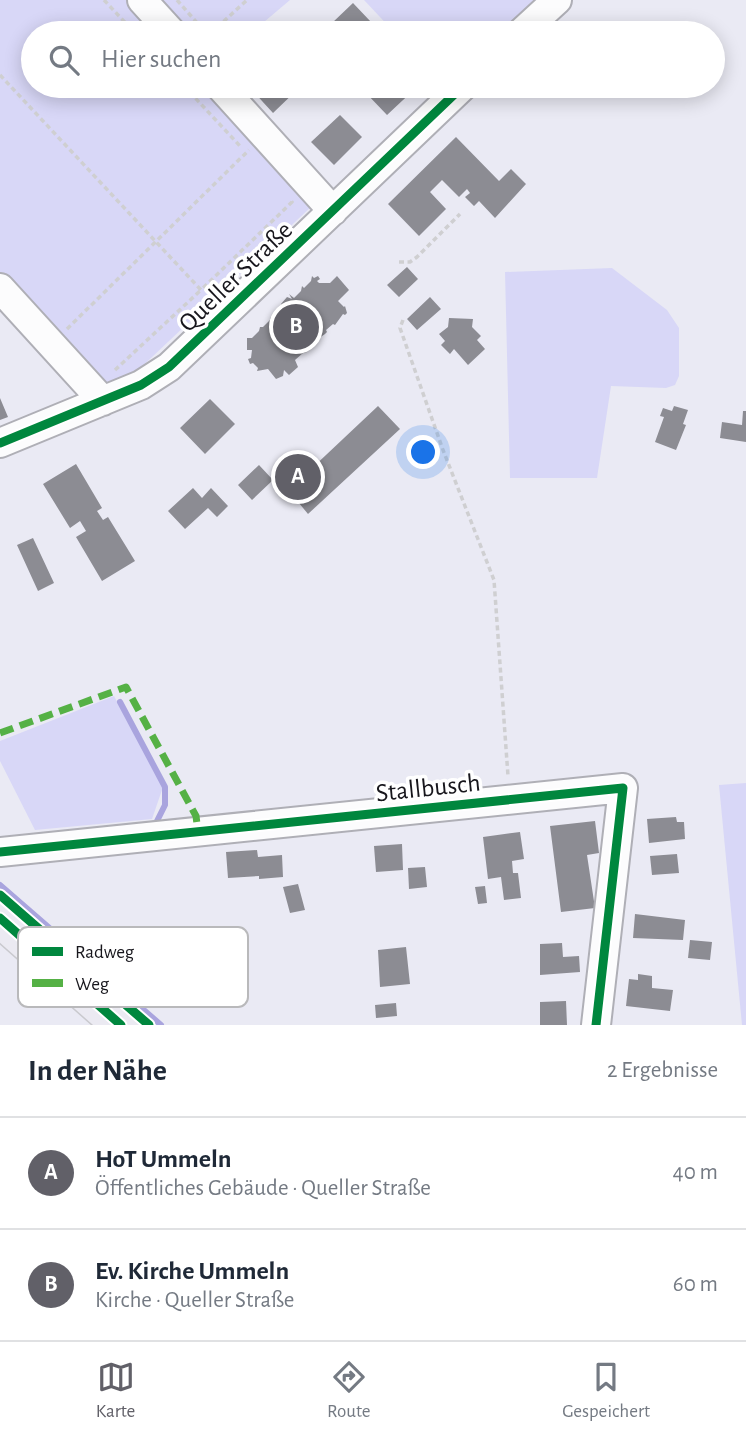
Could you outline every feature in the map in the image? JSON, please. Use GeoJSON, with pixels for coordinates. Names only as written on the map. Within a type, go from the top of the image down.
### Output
{"type":"FeatureCollection","features":[{"type":"Feature","properties":{"kind":"main road"},"geometry":{"type":"LineString","coordinates":[[0,918],[18,934]]}},
{"type":"Feature","properties":{"kind":"main road"},"geometry":{"type":"LineString","coordinates":[[101,1007],[121,1025]]}},
{"type":"Feature","properties":{"kind":"street"},"geometry":{"type":"LineString","coordinates":[[142,0],[161,21]]}},
{"type":"Feature","properties":{"kind":"street"},"geometry":{"type":"LineString","coordinates":[[533,21],[557,0]]}},
{"type":"Feature","properties":{"kind":"street"},"geometry":{"type":"LineString","coordinates":[[227,98],[255,144],[333,211]]}},
{"type":"Feature","properties":{"kind":"street","name":"Queller Straße"},"geometry":{"type":"LineString","coordinates":[[0,443],[141,386],[169,368],[451,98]]}},
{"type":"Feature","properties":{"kind":"street"},"geometry":{"type":"LineString","coordinates":[[0,288],[103,401]]}},
{"type":"Feature","properties":{"kind":"street","name":"Stallbusch"},"geometry":{"type":"LineString","coordinates":[[0,852],[623,788],[596,1025]]}},
{"type":"Feature","properties":{"kind":"path"},"geometry":{"type":"LineString","coordinates":[[104,0],[124,21]]}},
{"type":"Feature","properties":{"kind":"path"},"geometry":{"type":"LineString","coordinates":[[177,0],[197,21]]}},
{"type":"Feature","properties":{"kind":"path"},"geometry":{"type":"LineString","coordinates":[[223,21],[247,0]]}},
{"type":"Feature","properties":{"kind":"path"},"geometry":{"type":"LineString","coordinates":[[0,75],[21,97]]}},
{"type":"Feature","properties":{"kind":"path"},"geometry":{"type":"LineString","coordinates":[[21,98],[201,290]]}},
{"type":"Feature","properties":{"kind":"path"},"geometry":{"type":"LineString","coordinates":[[51,345],[255,144],[199,98]]}},
{"type":"Feature","properties":{"kind":"path"},"geometry":{"type":"LineString","coordinates":[[113,372],[292,202],[283,192]]}},
{"type":"Feature","properties":{"kind":"path"},"geometry":{"type":"LineString","coordinates":[[399,262],[410,262],[417,257],[460,214]]}},
{"type":"Feature","properties":{"kind":"path"},"geometry":{"type":"LineString","coordinates":[[403,320],[400,328],[404,340],[443,450],[494,580],[509,799]]}},
{"type":"Feature","properties":{"kind":"shaded area"},"geometry":{"type":"Polygon","coordinates":[[[0,0],[290,0],[265,21],[21,21],[21,98],[214,98],[313,205],[132,376],[101,390],[0,278],[0,0]]]}},
{"type":"Feature","properties":{"kind":"shaded area"},"geometry":{"type":"Polygon","coordinates":[[[364,0],[542,0],[518,21],[384,21],[364,0]]]}},
{"type":"Feature","properties":{"kind":"shaded area"},"geometry":{"type":"Polygon","coordinates":[[[612,268],[667,310],[679,328],[679,376],[675,385],[666,388],[611,386],[597,478],[510,478],[505,272],[612,268]]]}},
{"type":"Feature","properties":{"kind":"shaded area"},"geometry":{"type":"Polygon","coordinates":[[[114,696],[163,787],[152,819],[35,830],[0,761],[0,741],[114,696]]]}},
{"type":"Feature","properties":{"kind":"shaded area"},"geometry":{"type":"Polygon","coordinates":[[[746,783],[746,1025],[742,1025],[719,785],[746,783]]]}},
{"type":"Feature","properties":{"kind":"building"},"geometry":{"type":"Polygon","coordinates":[[[353,3],[370,21],[334,21],[353,3]]]}},
{"type":"Feature","properties":{"kind":"building"},"geometry":{"type":"Polygon","coordinates":[[[259,98],[289,98],[273,113],[259,98]]]}},
{"type":"Feature","properties":{"kind":"building"},"geometry":{"type":"Polygon","coordinates":[[[371,98],[405,98],[387,115],[371,98]]]}},
{"type":"Feature","properties":{"kind":"building"},"geometry":{"type":"Polygon","coordinates":[[[340,115],[362,137],[334,165],[311,142],[340,115]]]}},
{"type":"Feature","properties":{"kind":"building"},"geometry":{"type":"Polygon","coordinates":[[[456,137],[499,181],[511,169],[526,184],[495,218],[479,201],[474,206],[465,197],[470,193],[467,189],[459,197],[442,180],[430,192],[446,209],[419,236],[388,204],[456,137]]]}},
{"type":"Feature","properties":{"kind":"building"},"geometry":{"type":"Polygon","coordinates":[[[407,267],[418,279],[399,297],[387,285],[407,267]]]}},
{"type":"Feature","properties":{"kind":"building"},"geometry":{"type":"Polygon","coordinates":[[[312,276],[318,276],[319,283],[330,283],[337,276],[349,290],[338,301],[345,306],[347,313],[315,341],[317,343],[312,343],[305,351],[307,352],[295,360],[298,367],[289,375],[284,370],[283,376],[276,379],[268,369],[257,371],[258,368],[253,363],[250,364],[248,359],[251,358],[252,350],[247,350],[247,338],[252,338],[260,327],[282,310],[281,304],[287,297],[292,299],[289,294],[294,298],[302,286],[304,288],[311,281],[312,276]]]}},
{"type":"Feature","properties":{"kind":"building"},"geometry":{"type":"Polygon","coordinates":[[[430,297],[441,309],[417,330],[407,319],[430,297]]]}},
{"type":"Feature","properties":{"kind":"building"},"geometry":{"type":"Polygon","coordinates":[[[449,318],[473,319],[472,327],[481,336],[477,340],[485,349],[468,365],[454,349],[450,354],[441,345],[445,341],[439,334],[448,327],[449,318]]]}},
{"type":"Feature","properties":{"kind":"building"},"geometry":{"type":"Polygon","coordinates":[[[0,398],[8,417],[0,420],[0,398]]]}},
{"type":"Feature","properties":{"kind":"building"},"geometry":{"type":"Polygon","coordinates":[[[210,399],[235,424],[205,454],[180,428],[210,399]]]}},
{"type":"Feature","properties":{"kind":"building"},"geometry":{"type":"Polygon","coordinates":[[[378,406],[400,429],[308,514],[276,475],[296,457],[309,471],[378,406]]]}},
{"type":"Feature","properties":{"kind":"building"},"geometry":{"type":"Polygon","coordinates":[[[674,406],[688,410],[683,424],[686,425],[676,450],[655,442],[664,417],[660,416],[663,408],[672,411],[674,406]]]}},
{"type":"Feature","properties":{"kind":"building"},"geometry":{"type":"Polygon","coordinates":[[[743,411],[746,411],[746,442],[720,438],[722,422],[742,425],[743,411]]]}},
{"type":"Feature","properties":{"kind":"building"},"geometry":{"type":"Polygon","coordinates":[[[76,464],[102,508],[97,511],[103,520],[108,517],[135,561],[102,581],[76,537],[86,531],[80,521],[70,528],[43,484],[76,464]]]}},
{"type":"Feature","properties":{"kind":"building"},"geometry":{"type":"Polygon","coordinates":[[[259,465],[273,480],[252,500],[238,485],[259,465]]]}},
{"type":"Feature","properties":{"kind":"building"},"geometry":{"type":"Polygon","coordinates":[[[193,488],[202,498],[211,488],[228,506],[217,517],[208,508],[185,529],[168,511],[193,488]]]}},
{"type":"Feature","properties":{"kind":"building"},"geometry":{"type":"Polygon","coordinates":[[[33,538],[54,583],[38,591],[17,545],[33,538]]]}},
{"type":"Feature","properties":{"kind":"building"},"geometry":{"type":"Polygon","coordinates":[[[676,817],[677,822],[684,822],[685,839],[649,843],[647,819],[676,817]]]}},
{"type":"Feature","properties":{"kind":"building"},"geometry":{"type":"Polygon","coordinates":[[[595,821],[599,853],[587,855],[595,908],[561,912],[550,826],[595,821]]]}},
{"type":"Feature","properties":{"kind":"building"},"geometry":{"type":"Polygon","coordinates":[[[520,832],[524,859],[512,861],[513,873],[518,873],[521,898],[504,900],[501,877],[488,879],[483,837],[520,832]]]}},
{"type":"Feature","properties":{"kind":"building"},"geometry":{"type":"Polygon","coordinates":[[[402,844],[403,870],[376,872],[374,846],[402,844]]]}},
{"type":"Feature","properties":{"kind":"building"},"geometry":{"type":"Polygon","coordinates":[[[257,850],[258,857],[282,855],[283,877],[228,878],[226,852],[257,850]]]}},
{"type":"Feature","properties":{"kind":"building"},"geometry":{"type":"Polygon","coordinates":[[[677,854],[679,873],[652,875],[650,856],[677,854]]]}},
{"type":"Feature","properties":{"kind":"building"},"geometry":{"type":"Polygon","coordinates":[[[425,867],[427,887],[409,889],[408,868],[425,867]]]}},
{"type":"Feature","properties":{"kind":"building"},"geometry":{"type":"Polygon","coordinates":[[[298,884],[305,910],[290,913],[283,887],[298,884]]]}},
{"type":"Feature","properties":{"kind":"building"},"geometry":{"type":"Polygon","coordinates":[[[485,886],[487,903],[478,904],[475,887],[485,886]]]}},
{"type":"Feature","properties":{"kind":"building"},"geometry":{"type":"Polygon","coordinates":[[[635,914],[685,920],[683,940],[633,938],[635,914]]]}},
{"type":"Feature","properties":{"kind":"building"},"geometry":{"type":"Polygon","coordinates":[[[690,940],[712,942],[710,960],[688,958],[690,940]]]}},
{"type":"Feature","properties":{"kind":"building"},"geometry":{"type":"Polygon","coordinates":[[[562,943],[563,957],[579,956],[580,972],[540,975],[540,944],[562,943]]]}},
{"type":"Feature","properties":{"kind":"building"},"geometry":{"type":"Polygon","coordinates":[[[406,947],[410,984],[380,987],[378,950],[406,947]]]}},
{"type":"Feature","properties":{"kind":"building"},"geometry":{"type":"Polygon","coordinates":[[[638,974],[652,976],[652,988],[673,990],[670,1011],[626,1006],[629,979],[638,980],[638,974]]]}},
{"type":"Feature","properties":{"kind":"building"},"geometry":{"type":"Polygon","coordinates":[[[566,1001],[567,1025],[540,1025],[540,1002],[566,1001]]]}},
{"type":"Feature","properties":{"kind":"building"},"geometry":{"type":"Polygon","coordinates":[[[396,1003],[397,1016],[376,1018],[375,1005],[396,1003]]]}},
{"type":"Feature","properties":{"kind":"waterway"},"geometry":{"type":"LineString","coordinates":[[120,702],[165,787],[165,805],[156,823],[152,824]]}},
{"type":"Feature","properties":{"kind":"waterway"},"geometry":{"type":"LineString","coordinates":[[0,885],[48,927]]}},
{"type":"Feature","properties":{"kind":"waterway"},"geometry":{"type":"LineString","coordinates":[[140,1007],[161,1025]]}},
{"type":"Feature","properties":{"kind":"marked path"},"geometry":{"type":"LineString","coordinates":[[0,733],[126,687],[196,816],[198,832]]}},
{"type":"Feature","properties":{"kind":"cycle path"},"geometry":{"type":"LineString","coordinates":[[0,443],[141,385],[169,367],[450,98]]}},
{"type":"Feature","properties":{"kind":"cycle path"},"geometry":{"type":"LineString","coordinates":[[0,852],[623,788],[596,1025]]}},
{"type":"Feature","properties":{"kind":"cycle path"},"geometry":{"type":"LineString","coordinates":[[0,895],[37,927]]}},
{"type":"Feature","properties":{"kind":"cycle path"},"geometry":{"type":"LineString","coordinates":[[0,918],[18,934]]}},
{"type":"Feature","properties":{"kind":"cycle path"},"geometry":{"type":"LineString","coordinates":[[101,1007],[121,1025]]}},
{"type":"Feature","properties":{"kind":"cycle path"},"geometry":{"type":"LineString","coordinates":[[128,1007],[149,1025]]}},
{"type":"Feature","properties":{"kind":"place","name":"Ev. Kirche Ummeln"},"geometry":{"type":"Point","coordinates":[296,327]}},
{"type":"Feature","properties":{"kind":"place","name":"HoT Ummeln"},"geometry":{"type":"Point","coordinates":[298,477]}}]}
